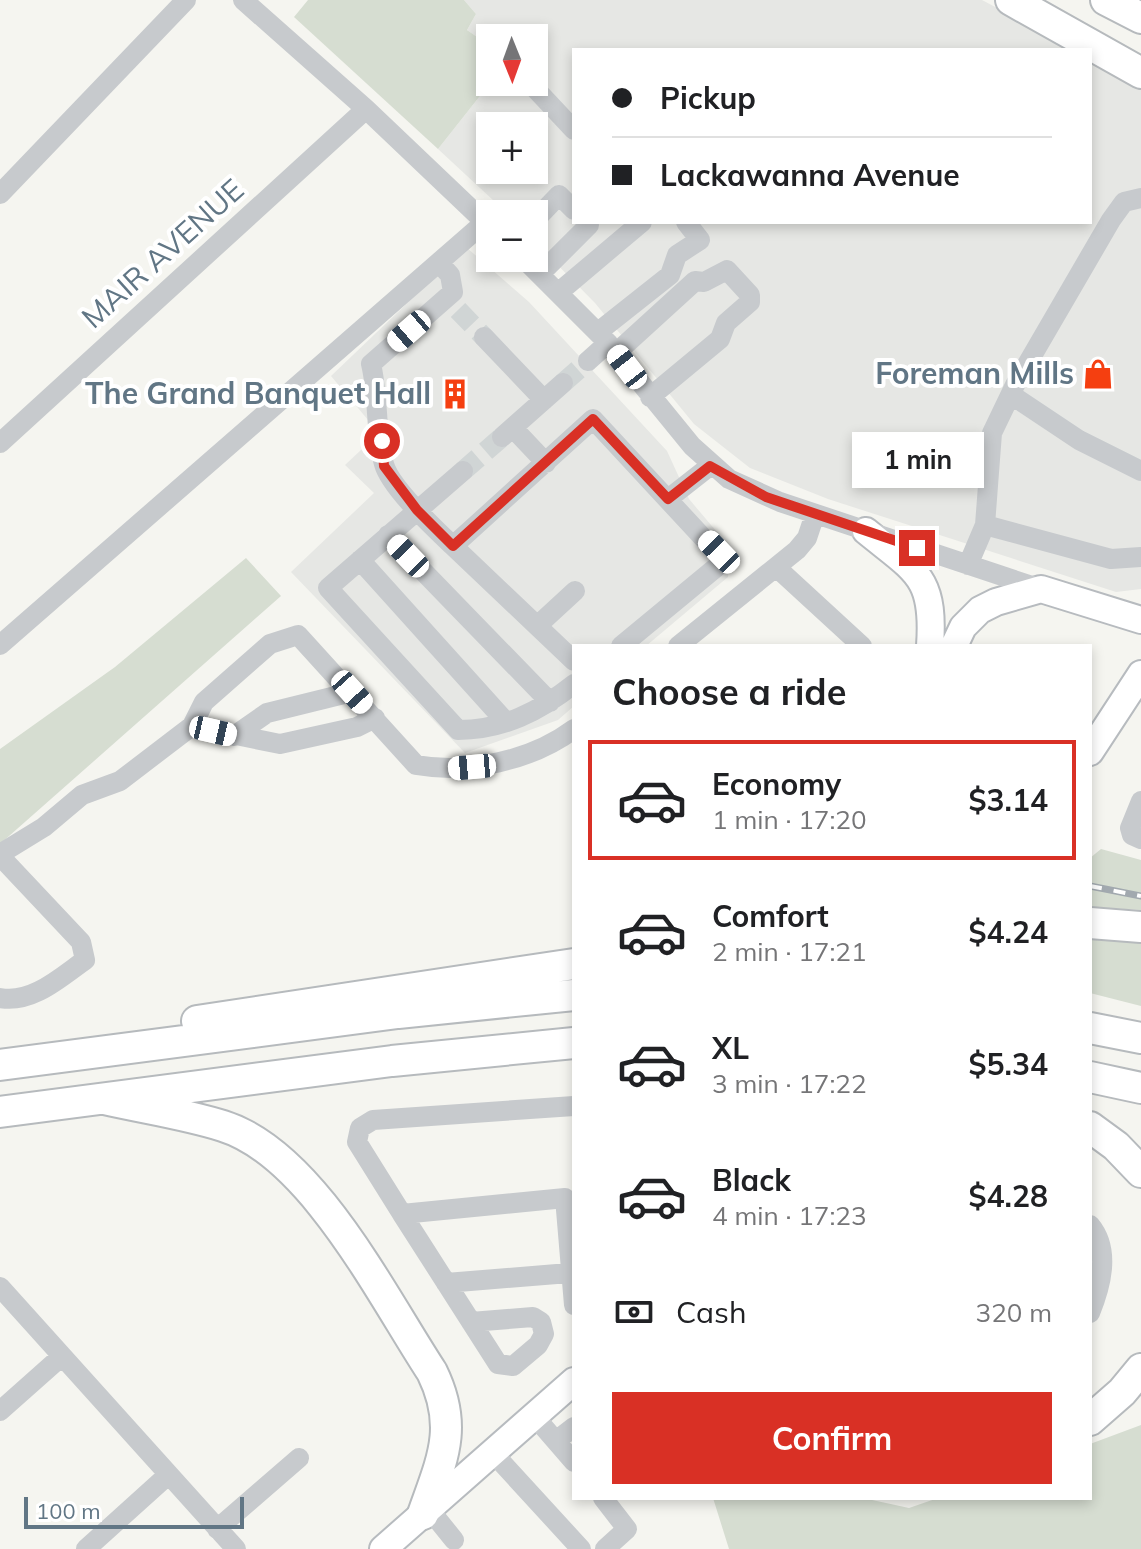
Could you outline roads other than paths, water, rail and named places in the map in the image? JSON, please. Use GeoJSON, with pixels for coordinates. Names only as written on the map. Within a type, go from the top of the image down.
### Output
{"type":"FeatureCollection","features":[{"type":"Feature","properties":{"kind":"highway"},"geometry":{"type":"LineString","coordinates":[[1011,0],[1141,73]]}},
{"type":"Feature","properties":{"kind":"highway"},"geometry":{"type":"LineString","coordinates":[[1106,0],[1141,18]]}},
{"type":"Feature","properties":{"kind":"highway"},"geometry":{"type":"LineString","coordinates":[[1127,0],[1141,4]]}},
{"type":"Feature","properties":{"kind":"highway"},"geometry":{"type":"LineString","coordinates":[[1094,44],[1141,58]]}},
{"type":"Feature","properties":{"kind":"highway"},"geometry":{"type":"LineString","coordinates":[[1092,923],[1141,927]]}},
{"type":"Feature","properties":{"kind":"highway"},"geometry":{"type":"LineString","coordinates":[[173,1042],[201,1018],[572,964]]}},
{"type":"Feature","properties":{"kind":"highway"},"geometry":{"type":"LineString","coordinates":[[0,1065],[424,1009],[572,995]]}},
{"type":"Feature","properties":{"kind":"highway"},"geometry":{"type":"LineString","coordinates":[[1092,1028],[1141,1038]]}},
{"type":"Feature","properties":{"kind":"highway"},"geometry":{"type":"LineString","coordinates":[[0,1112],[445,1055],[572,1043]]}},
{"type":"Feature","properties":{"kind":"highway"},"geometry":{"type":"LineString","coordinates":[[1092,1077],[1141,1088]]}},
{"type":"Feature","properties":{"kind":"highway"},"geometry":{"type":"LineString","coordinates":[[104,1099],[224,1126],[286,1163],[316,1195],[432,1372],[445,1404],[447,1438],[426,1512]]}},
{"type":"Feature","properties":{"kind":"highway"},"geometry":{"type":"LineString","coordinates":[[1092,1128],[1116,1146],[1141,1172]]}},
{"type":"Feature","properties":{"kind":"highway"},"geometry":{"type":"LineString","coordinates":[[1092,1418],[1122,1392],[1141,1369]]}},
{"type":"Feature","properties":{"kind":"main road"},"geometry":{"type":"LineString","coordinates":[[866,531],[925,584],[932,611],[930,644]]}},
{"type":"Feature","properties":{"kind":"main road"},"geometry":{"type":"LineString","coordinates":[[955,644],[963,627],[980,610],[1041,589],[1141,620]]}},
{"type":"Feature","properties":{"kind":"main road"},"geometry":{"type":"LineString","coordinates":[[1092,749],[1141,674]]}},
{"type":"Feature","properties":{"kind":"main road"},"geometry":{"type":"LineString","coordinates":[[1092,715],[1126,699]]}},
{"type":"Feature","properties":{"kind":"main road"},"geometry":{"type":"LineString","coordinates":[[383,1549],[572,1383]]}},
{"type":"Feature","properties":{"kind":"street"},"geometry":{"type":"LineString","coordinates":[[0,194],[186,0]]}},
{"type":"Feature","properties":{"kind":"street"},"geometry":{"type":"LineString","coordinates":[[243,0],[366,109],[476,214]]}},
{"type":"Feature","properties":{"kind":"street"},"geometry":{"type":"LineString","coordinates":[[542,96],[572,128]]}},
{"type":"Feature","properties":{"kind":"street","name":"MAIR AVENUE"},"geometry":{"type":"LineString","coordinates":[[0,443],[366,109]]}},
{"type":"Feature","properties":{"kind":"street"},"geometry":{"type":"LineString","coordinates":[[548,206],[559,195],[572,208]]}},
{"type":"Feature","properties":{"kind":"street"},"geometry":{"type":"LineString","coordinates":[[968,565],[985,525],[992,433],[1013,396],[1015,385],[1111,220],[1124,202],[1141,198]]}},
{"type":"Feature","properties":{"kind":"street"},"geometry":{"type":"LineString","coordinates":[[588,224],[540,274],[607,343],[710,466],[755,493],[1041,589]]}},
{"type":"Feature","properties":{"kind":"street"},"geometry":{"type":"LineString","coordinates":[[559,292],[640,224]]}},
{"type":"Feature","properties":{"kind":"street"},"geometry":{"type":"LineString","coordinates":[[588,361],[670,275],[677,255],[700,240],[688,224]]}},
{"type":"Feature","properties":{"kind":"street"},"geometry":{"type":"LineString","coordinates":[[0,645],[476,233]]}},
{"type":"Feature","properties":{"kind":"street"},"geometry":{"type":"LineString","coordinates":[[439,263],[450,275],[452,304],[371,364],[377,390],[384,466],[417,510],[572,659]]}},
{"type":"Feature","properties":{"kind":"street"},"geometry":{"type":"LineString","coordinates":[[607,343],[695,281],[704,282],[727,270],[750,295],[750,302],[726,323],[720,339],[650,397]]}},
{"type":"Feature","properties":{"kind":"street"},"geometry":{"type":"LineString","coordinates":[[484,337],[544,400]]}},
{"type":"Feature","properties":{"kind":"street"},"geometry":{"type":"LineString","coordinates":[[546,463],[508,432],[563,383]]}},
{"type":"Feature","properties":{"kind":"street"},"geometry":{"type":"LineString","coordinates":[[1013,396],[1079,440],[1141,471]]}},
{"type":"Feature","properties":{"kind":"street"},"geometry":{"type":"LineString","coordinates":[[453,546],[593,419],[719,552],[720,563],[623,644]]}},
{"type":"Feature","properties":{"kind":"street"},"geometry":{"type":"LineString","coordinates":[[668,499],[710,466]]}},
{"type":"Feature","properties":{"kind":"street"},"geometry":{"type":"LineString","coordinates":[[463,471],[328,588],[458,730],[506,722],[540,711],[572,686]]}},
{"type":"Feature","properties":{"kind":"street"},"geometry":{"type":"LineString","coordinates":[[680,644],[807,538],[815,514]]}},
{"type":"Feature","properties":{"kind":"street"},"geometry":{"type":"LineString","coordinates":[[985,525],[1111,559],[1141,557]]}},
{"type":"Feature","properties":{"kind":"street"},"geometry":{"type":"LineString","coordinates":[[388,535],[550,702]]}},
{"type":"Feature","properties":{"kind":"street"},"geometry":{"type":"LineString","coordinates":[[360,560],[506,722]]}},
{"type":"Feature","properties":{"kind":"street"},"geometry":{"type":"LineString","coordinates":[[776,567],[860,644]]}},
{"type":"Feature","properties":{"kind":"street"},"geometry":{"type":"LineString","coordinates":[[537,626],[575,591]]}},
{"type":"Feature","properties":{"kind":"street"},"geometry":{"type":"LineString","coordinates":[[0,998],[12,1000],[40,991],[85,960],[81,942],[0,855],[44,827],[82,795],[120,781],[192,726],[204,702],[270,644],[298,635],[416,765],[472,767],[540,749],[572,730]]}},
{"type":"Feature","properties":{"kind":"street"},"geometry":{"type":"LineString","coordinates":[[234,736],[267,713],[352,692]]}},
{"type":"Feature","properties":{"kind":"street"},"geometry":{"type":"LineString","coordinates":[[192,726],[280,744],[357,727],[375,718]]}},
{"type":"Feature","properties":{"kind":"street"},"geometry":{"type":"LineString","coordinates":[[468,730],[472,767]]}},
{"type":"Feature","properties":{"kind":"street"},"geometry":{"type":"LineString","coordinates":[[1141,801],[1130,828],[1132,835],[1141,839]]}},
{"type":"Feature","properties":{"kind":"street"},"geometry":{"type":"LineString","coordinates":[[471,1322],[358,1147],[358,1133],[367,1122],[572,1106]]}},
{"type":"Feature","properties":{"kind":"street"},"geometry":{"type":"LineString","coordinates":[[402,1214],[570,1198],[569,1273],[572,1292]]}},
{"type":"Feature","properties":{"kind":"street"},"geometry":{"type":"LineString","coordinates":[[1092,1229],[1098,1242],[1102,1271],[1092,1306]]}},
{"type":"Feature","properties":{"kind":"street"},"geometry":{"type":"LineString","coordinates":[[446,1283],[569,1273]]}},
{"type":"Feature","properties":{"kind":"street"},"geometry":{"type":"LineString","coordinates":[[0,1287],[236,1549]]}},
{"type":"Feature","properties":{"kind":"street"},"geometry":{"type":"LineString","coordinates":[[0,1411],[62,1356]]}},
{"type":"Feature","properties":{"kind":"street"},"geometry":{"type":"LineString","coordinates":[[535,1417],[572,1459]]}},
{"type":"Feature","properties":{"kind":"street"},"geometry":{"type":"LineString","coordinates":[[557,1440],[572,1429]]}},
{"type":"Feature","properties":{"kind":"street"},"geometry":{"type":"LineString","coordinates":[[493,1453],[581,1549]]}},
{"type":"Feature","properties":{"kind":"street"},"geometry":{"type":"LineString","coordinates":[[217,1529],[299,1458]]}},
{"type":"Feature","properties":{"kind":"street"},"geometry":{"type":"LineString","coordinates":[[86,1549],[168,1475]]}},
{"type":"Feature","properties":{"kind":"street"},"geometry":{"type":"LineString","coordinates":[[605,1500],[627,1529],[605,1549]]}},
{"type":"Feature","properties":{"kind":"street"},"geometry":{"type":"LineString","coordinates":[[426,1512],[454,1546]]}},
{"type":"Feature","properties":{"kind":"tunnel"},"geometry":{"type":"LineString","coordinates":[[458,310],[484,337]]}},
{"type":"Feature","properties":{"kind":"tunnel"},"geometry":{"type":"LineString","coordinates":[[563,383],[588,361]]}},
{"type":"Feature","properties":{"kind":"tunnel"},"geometry":{"type":"LineString","coordinates":[[463,471],[502,437]]}},
{"type":"Feature","properties":{"kind":"railway"},"geometry":{"type":"LineString","coordinates":[[1092,886],[1141,896]]}},
{"type":"Feature","properties":{"kind":"place","name":"Foreman Mills"},"geometry":{"type":"Point","coordinates":[1098,374]}},
{"type":"Feature","properties":{"kind":"place","name":"The Grand Banquet Hall"},"geometry":{"type":"Point","coordinates":[455,394]}}]}
